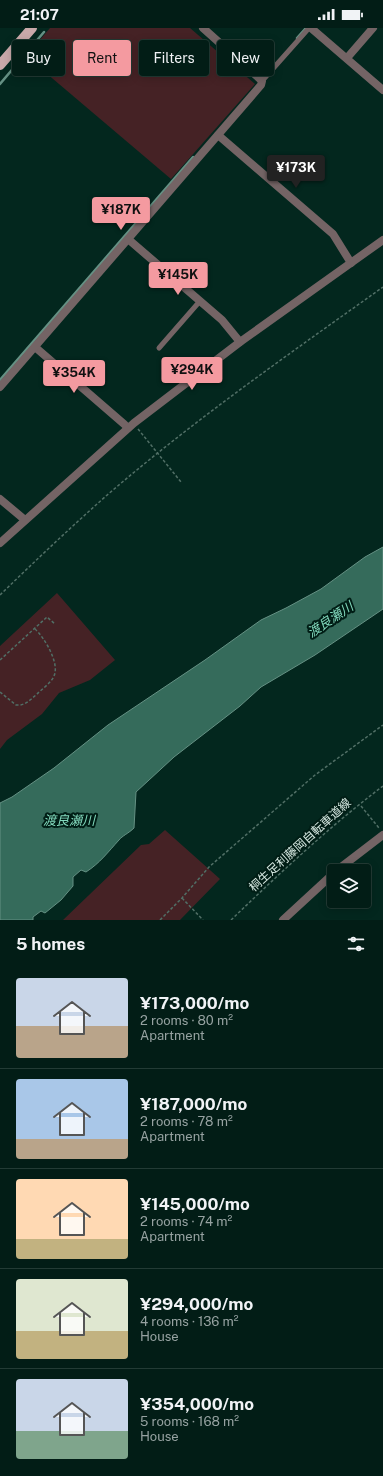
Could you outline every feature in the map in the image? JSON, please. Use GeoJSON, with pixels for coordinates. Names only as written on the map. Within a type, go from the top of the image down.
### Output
{"type":"FeatureCollection","features":[{"type":"Feature","properties":{"kind":"main road"},"geometry":{"type":"LineString","coordinates":[[0,65],[32,28]]}},
{"type":"Feature","properties":{"kind":"street"},"geometry":{"type":"LineString","coordinates":[[0,387],[261,85],[261,79],[202,28]]}},
{"type":"Feature","properties":{"kind":"street"},"geometry":{"type":"LineString","coordinates":[[310,28],[383,90]]}},
{"type":"Feature","properties":{"kind":"street"},"geometry":{"type":"LineString","coordinates":[[346,58],[373,28]]}},
{"type":"Feature","properties":{"kind":"street"},"geometry":{"type":"LineString","coordinates":[[218,135],[333,234],[351,263]]}},
{"type":"Feature","properties":{"kind":"street"},"geometry":{"type":"LineString","coordinates":[[128,239],[222,320],[240,342]]}},
{"type":"Feature","properties":{"kind":"street"},"geometry":{"type":"LineString","coordinates":[[0,543],[128,428],[240,342],[383,240]]}},
{"type":"Feature","properties":{"kind":"street"},"geometry":{"type":"LineString","coordinates":[[35,347],[128,428]]}},
{"type":"Feature","properties":{"kind":"street"},"geometry":{"type":"LineString","coordinates":[[0,499],[24,520]]}},
{"type":"Feature","properties":{"kind":"street"},"geometry":{"type":"LineString","coordinates":[[345,864],[383,835]]}},
{"type":"Feature","properties":{"kind":"street"},"geometry":{"type":"LineString","coordinates":[[283,920],[327,879]]}},
{"type":"Feature","properties":{"kind":"lane"},"geometry":{"type":"LineString","coordinates":[[261,79],[310,28]]}},
{"type":"Feature","properties":{"kind":"lane"},"geometry":{"type":"LineString","coordinates":[[159,348],[200,301]]}},
{"type":"Feature","properties":{"kind":"path"},"geometry":{"type":"LineString","coordinates":[[0,595],[86,514],[158,453],[274,365],[383,287]]}},
{"type":"Feature","properties":{"kind":"path"},"geometry":{"type":"LineString","coordinates":[[139,430],[181,482]]}},
{"type":"Feature","properties":{"kind":"path"},"geometry":{"type":"LineString","coordinates":[[0,660],[47,617],[55,624]]}},
{"type":"Feature","properties":{"kind":"path"},"geometry":{"type":"LineString","coordinates":[[0,692],[16,705],[24,705],[43,688],[54,675],[56,665],[40,633],[35,629]]}},
{"type":"Feature","properties":{"kind":"path"},"geometry":{"type":"LineString","coordinates":[[160,920],[182,898],[209,867],[315,775],[383,726]]}},
{"type":"Feature","properties":{"kind":"path","name":"桐生足利藤岡自転車道線"},"geometry":{"type":"LineString","coordinates":[[231,920],[285,868],[383,786]]}},
{"type":"Feature","properties":{"kind":"path"},"geometry":{"type":"LineString","coordinates":[[361,806],[378,826]]}},
{"type":"Feature","properties":{"kind":"path"},"geometry":{"type":"LineString","coordinates":[[182,898],[203,920]]}},
{"type":"Feature","properties":{"kind":"shaded area"},"geometry":{"type":"Polygon","coordinates":[[[50,28],[190,28],[204,40],[139,40],[139,76],[209,76],[209,44],[217,51],[217,76],[246,76],[255,84],[171,179],[50,76],[65,76],[65,40],[40,40],[50,28]]]}},
{"type":"Feature","properties":{"kind":"shaded area"},"geometry":{"type":"Polygon","coordinates":[[[57,593],[115,660],[90,680],[59,693],[42,714],[7,740],[0,749],[0,646],[57,593]]]}},
{"type":"Feature","properties":{"kind":"shaded area"},"geometry":{"type":"Polygon","coordinates":[[[165,830],[220,879],[180,920],[63,920],[141,845],[149,844],[165,830]]]}},
{"type":"Feature","properties":{"kind":"water","name":"渡良瀬川"},"geometry":{"type":"Polygon","coordinates":[[[383,547],[383,609],[315,655],[261,687],[240,706],[174,757],[136,792],[134,828],[120,839],[96,865],[86,872],[81,870],[73,877],[73,886],[61,900],[45,913],[41,911],[33,917],[33,920],[0,920],[0,803],[12,797],[54,768],[108,725],[205,660],[261,620],[321,589],[365,557],[383,547]]]}},
{"type":"Feature","properties":{"kind":"waterway"},"geometry":{"type":"LineString","coordinates":[[297,38],[306,28]]}},
{"type":"Feature","properties":{"kind":"waterway"},"geometry":{"type":"LineString","coordinates":[[0,84],[44,32]]}},
{"type":"Feature","properties":{"kind":"waterway"},"geometry":{"type":"LineString","coordinates":[[0,380],[193,157]]}}]}
